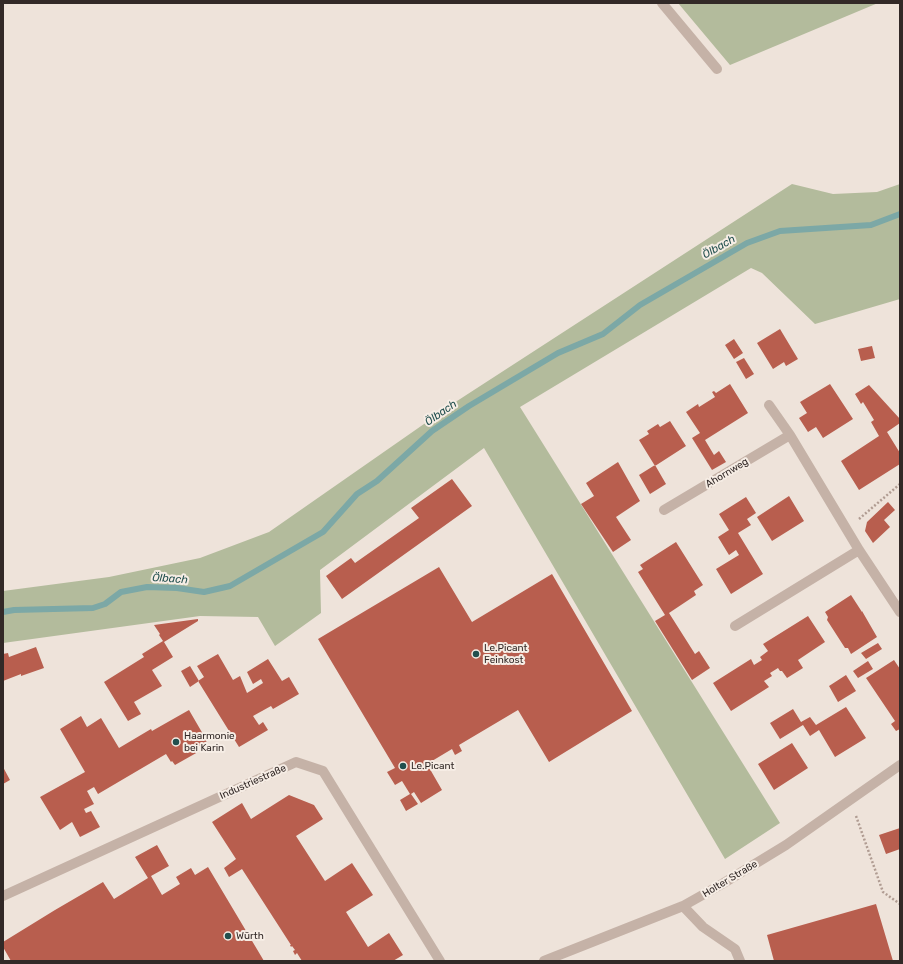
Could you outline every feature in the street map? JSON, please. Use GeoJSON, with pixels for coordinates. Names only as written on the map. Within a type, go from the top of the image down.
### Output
{"type":"FeatureCollection","features":[{"type":"Feature","properties":{"kind":"street"},"geometry":{"type":"LineString","coordinates":[[662,3],[717,69]]}},
{"type":"Feature","properties":{"kind":"street"},"geometry":{"type":"LineString","coordinates":[[769,405],[790,435],[859,550],[900,612]]}},
{"type":"Feature","properties":{"kind":"street","name":"Ahornweg"},"geometry":{"type":"LineString","coordinates":[[664,510],[790,435]]}},
{"type":"Feature","properties":{"kind":"street"},"geometry":{"type":"LineString","coordinates":[[735,626],[859,550]]}},
{"type":"Feature","properties":{"kind":"street","name":"Industriestraße"},"geometry":{"type":"LineString","coordinates":[[3,896],[296,762],[323,771],[440,961]]}},
{"type":"Feature","properties":{"kind":"street","name":"Holter Straße"},"geometry":{"type":"LineString","coordinates":[[544,961],[683,906],[786,845],[900,765]]}},
{"type":"Feature","properties":{"kind":"street"},"geometry":{"type":"LineString","coordinates":[[683,906],[704,927],[735,949],[740,961]]}},
{"type":"Feature","properties":{"kind":"path"},"geometry":{"type":"LineString","coordinates":[[847,530],[900,484]]}},
{"type":"Feature","properties":{"kind":"path"},"geometry":{"type":"LineString","coordinates":[[850,800],[883,892],[900,904]]}},
{"type":"Feature","properties":{"kind":"green space"},"geometry":{"type":"Polygon","coordinates":[[[678,3],[878,3],[730,65],[678,3]]]}},
{"type":"Feature","properties":{"kind":"green space"},"geometry":{"type":"Polygon","coordinates":[[[792,184],[833,194],[877,192],[900,184],[900,299],[815,324],[762,273],[751,268],[520,407],[780,823],[725,859],[484,448],[320,570],[321,613],[275,646],[258,617],[200,616],[3,643],[3,591],[109,577],[200,558],[269,532],[457,401],[792,184]]]}},
{"type":"Feature","properties":{"kind":"building"},"geometry":{"type":"Polygon","coordinates":[[[780,329],[798,359],[786,366],[784,362],[773,369],[757,343],[780,329]]]}},
{"type":"Feature","properties":{"kind":"building"},"geometry":{"type":"Polygon","coordinates":[[[734,339],[743,353],[734,359],[725,345],[734,339]]]}},
{"type":"Feature","properties":{"kind":"building"},"geometry":{"type":"Polygon","coordinates":[[[872,346],[875,358],[861,361],[858,349],[872,346]]]}},
{"type":"Feature","properties":{"kind":"building"},"geometry":{"type":"Polygon","coordinates":[[[744,358],[754,374],[746,379],[736,362],[744,358]]]}},
{"type":"Feature","properties":{"kind":"building"},"geometry":{"type":"Polygon","coordinates":[[[730,384],[748,413],[705,440],[714,455],[719,451],[726,462],[712,470],[692,438],[700,433],[686,412],[698,404],[699,407],[715,397],[712,392],[714,391],[716,393],[730,384]]]}},
{"type":"Feature","properties":{"kind":"building"},"geometry":{"type":"Polygon","coordinates":[[[830,384],[853,419],[823,438],[816,427],[808,432],[799,418],[807,413],[800,402],[830,384]]]}},
{"type":"Feature","properties":{"kind":"building"},"geometry":{"type":"Polygon","coordinates":[[[869,385],[900,419],[900,423],[887,432],[900,453],[900,464],[859,490],[841,461],[879,436],[871,422],[874,420],[863,402],[861,404],[855,394],[869,385]]]}},
{"type":"Feature","properties":{"kind":"building"},"geometry":{"type":"Polygon","coordinates":[[[670,421],[686,446],[655,466],[639,440],[649,434],[647,431],[658,424],[660,427],[670,421]]]}},
{"type":"Feature","properties":{"kind":"building"},"geometry":{"type":"Polygon","coordinates":[[[618,462],[640,501],[616,517],[631,540],[613,552],[581,504],[594,496],[586,483],[618,462]]]}},
{"type":"Feature","properties":{"kind":"building"},"geometry":{"type":"Polygon","coordinates":[[[655,465],[666,484],[650,494],[639,475],[655,465]]]}},
{"type":"Feature","properties":{"kind":"building"},"geometry":{"type":"Polygon","coordinates":[[[452,479],[472,506],[342,599],[326,576],[351,558],[355,563],[419,518],[411,508],[452,479]]]}},
{"type":"Feature","properties":{"kind":"building"},"geometry":{"type":"Polygon","coordinates":[[[789,496],[804,521],[772,541],[757,517],[789,496]]]}},
{"type":"Feature","properties":{"kind":"building"},"geometry":{"type":"Polygon","coordinates":[[[746,497],[756,513],[747,519],[751,525],[738,533],[763,574],[731,594],[716,569],[739,555],[736,550],[729,555],[718,537],[729,530],[719,514],[746,497]]]}},
{"type":"Feature","properties":{"kind":"building"},"geometry":{"type":"Polygon","coordinates":[[[888,502],[895,510],[884,520],[890,527],[873,543],[865,531],[867,522],[888,502]]]}},
{"type":"Feature","properties":{"kind":"building"},"geometry":{"type":"Polygon","coordinates":[[[676,542],[703,585],[694,591],[696,595],[669,613],[695,654],[699,651],[710,668],[692,680],[655,621],[665,615],[638,572],[643,569],[640,565],[676,542]]]}},
{"type":"Feature","properties":{"kind":"building","name":"Le.Picant Feinkost"},"geometry":{"type":"Polygon","coordinates":[[[439,567],[472,622],[552,574],[632,711],[549,762],[518,710],[459,745],[462,751],[455,755],[452,749],[427,764],[442,790],[421,803],[414,792],[411,794],[418,804],[406,811],[400,800],[410,794],[402,781],[395,785],[387,772],[395,768],[318,639],[439,567]]]}},
{"type":"Feature","properties":{"kind":"building"},"geometry":{"type":"Polygon","coordinates":[[[851,595],[877,637],[851,654],[848,648],[845,648],[827,620],[828,617],[825,612],[851,595]]]}},
{"type":"Feature","properties":{"kind":"building"},"geometry":{"type":"Polygon","coordinates":[[[808,616],[825,642],[798,660],[803,668],[787,678],[778,668],[770,673],[772,676],[764,681],[769,687],[731,711],[713,683],[751,659],[754,665],[762,660],[760,657],[768,651],[763,644],[808,616]]]}},
{"type":"Feature","properties":{"kind":"building"},"geometry":{"type":"Polygon","coordinates":[[[198,619],[198,621],[164,642],[173,657],[152,670],[162,686],[134,702],[141,714],[128,721],[104,682],[144,657],[142,654],[163,641],[154,625],[198,619]]]}},
{"type":"Feature","properties":{"kind":"building"},"geometry":{"type":"Polygon","coordinates":[[[878,643],[882,649],[866,659],[861,653],[878,643]]]}},
{"type":"Feature","properties":{"kind":"building"},"geometry":{"type":"Polygon","coordinates":[[[36,647],[44,668],[21,676],[21,674],[3,681],[3,654],[8,653],[9,657],[36,647]]]}},
{"type":"Feature","properties":{"kind":"building"},"geometry":{"type":"Polygon","coordinates":[[[218,654],[233,680],[240,676],[247,693],[263,683],[261,679],[253,684],[247,672],[268,659],[282,681],[289,677],[299,694],[273,709],[271,706],[253,716],[259,725],[263,722],[268,730],[239,747],[198,681],[204,677],[197,666],[218,654]]]}},
{"type":"Feature","properties":{"kind":"building"},"geometry":{"type":"Polygon","coordinates":[[[894,660],[900,669],[900,729],[896,731],[891,724],[895,721],[866,678],[894,660]]]}},
{"type":"Feature","properties":{"kind":"building"},"geometry":{"type":"Polygon","coordinates":[[[868,661],[873,669],[858,678],[853,671],[868,661]]]}},
{"type":"Feature","properties":{"kind":"building"},"geometry":{"type":"Polygon","coordinates":[[[190,666],[199,681],[190,687],[181,671],[190,666]]]}},
{"type":"Feature","properties":{"kind":"building"},"geometry":{"type":"Polygon","coordinates":[[[846,675],[856,691],[838,702],[829,686],[846,675]]]}},
{"type":"Feature","properties":{"kind":"building"},"geometry":{"type":"Polygon","coordinates":[[[846,707],[866,738],[835,757],[819,730],[810,736],[803,725],[780,739],[770,723],[793,709],[801,722],[810,717],[816,725],[846,707]]]}},
{"type":"Feature","properties":{"kind":"building"},"geometry":{"type":"Polygon","coordinates":[[[189,710],[207,741],[196,748],[198,752],[175,765],[166,754],[98,794],[94,787],[87,791],[94,804],[84,809],[86,813],[91,811],[100,827],[80,837],[72,822],[60,830],[40,797],[85,772],[60,729],[81,716],[87,727],[101,718],[119,748],[151,729],[152,731],[189,710]]]}},
{"type":"Feature","properties":{"kind":"building"},"geometry":{"type":"Polygon","coordinates":[[[792,743],[808,768],[774,790],[758,764],[792,743]]]}},
{"type":"Feature","properties":{"kind":"building"},"geometry":{"type":"Polygon","coordinates":[[[3,767],[10,780],[3,784],[3,767]]]}},
{"type":"Feature","properties":{"kind":"building"},"geometry":{"type":"Polygon","coordinates":[[[289,795],[314,805],[323,819],[296,836],[325,881],[352,863],[373,895],[346,912],[368,947],[389,933],[403,955],[393,961],[302,961],[297,953],[295,955],[293,951],[295,950],[292,946],[291,947],[242,869],[229,877],[224,868],[236,859],[212,822],[242,803],[251,819],[289,795]]]}},
{"type":"Feature","properties":{"kind":"building"},"geometry":{"type":"Polygon","coordinates":[[[900,828],[900,849],[886,854],[879,835],[900,828]]]}},
{"type":"Feature","properties":{"kind":"building"},"geometry":{"type":"Polygon","coordinates":[[[157,845],[169,866],[151,876],[162,895],[180,884],[176,877],[191,868],[195,875],[208,867],[264,961],[11,961],[3,947],[3,942],[55,910],[103,882],[114,899],[148,878],[135,857],[157,845]]]}},
{"type":"Feature","properties":{"kind":"building"},"geometry":{"type":"Polygon","coordinates":[[[876,904],[893,961],[774,961],[767,935],[876,904]]]}},
{"type":"Feature","properties":{"kind":"waterway","name":"Ölbach"},"geometry":{"type":"LineString","coordinates":[[3,612],[14,610],[93,608],[105,604],[121,592],[147,587],[177,588],[204,592],[230,586],[323,532],[357,494],[377,481],[432,431],[469,406],[558,353],[603,334],[640,305],[747,243],[780,231],[871,225],[900,214]]}},
{"type":"Feature","properties":{"kind":"place","name":"Le.Picant Feinkost"},"geometry":{"type":"Point","coordinates":[476,654]}},
{"type":"Feature","properties":{"kind":"place","name":"Haarmonie bei Karin"},"geometry":{"type":"Point","coordinates":[176,742]}},
{"type":"Feature","properties":{"kind":"place","name":"Le.Picant"},"geometry":{"type":"Point","coordinates":[403,766]}},
{"type":"Feature","properties":{"kind":"place","name":"Würth"},"geometry":{"type":"Point","coordinates":[228,936]}}]}
